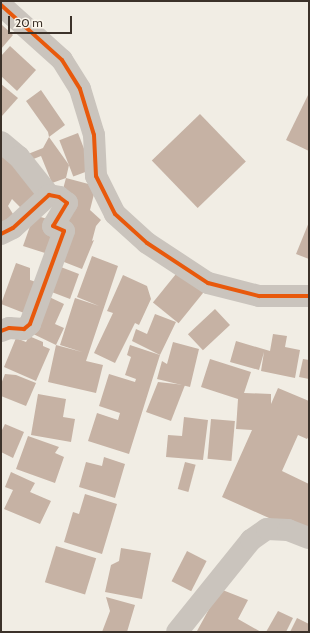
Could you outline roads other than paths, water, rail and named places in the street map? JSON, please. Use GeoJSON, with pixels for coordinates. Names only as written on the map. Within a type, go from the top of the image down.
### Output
{"type":"FeatureCollection","features":[{"type":"Feature","properties":{"kind":"street"},"geometry":{"type":"LineString","coordinates":[[1,5],[62,60],[80,89],[94,135],[96,176],[115,214],[147,243],[208,283],[259,296],[309,296]]}},
{"type":"Feature","properties":{"kind":"street"},"geometry":{"type":"LineString","coordinates":[[1,142],[18,157],[49,195],[59,197],[67,203],[53,226],[64,230],[30,324],[24,328],[9,328],[1,331]]}},
{"type":"Feature","properties":{"kind":"street"},"geometry":{"type":"LineString","coordinates":[[1,234],[13,228],[49,195]]}},
{"type":"Feature","properties":{"kind":"street"},"geometry":{"type":"LineString","coordinates":[[177,632],[251,540],[267,530],[288,530],[309,538]]}}]}
